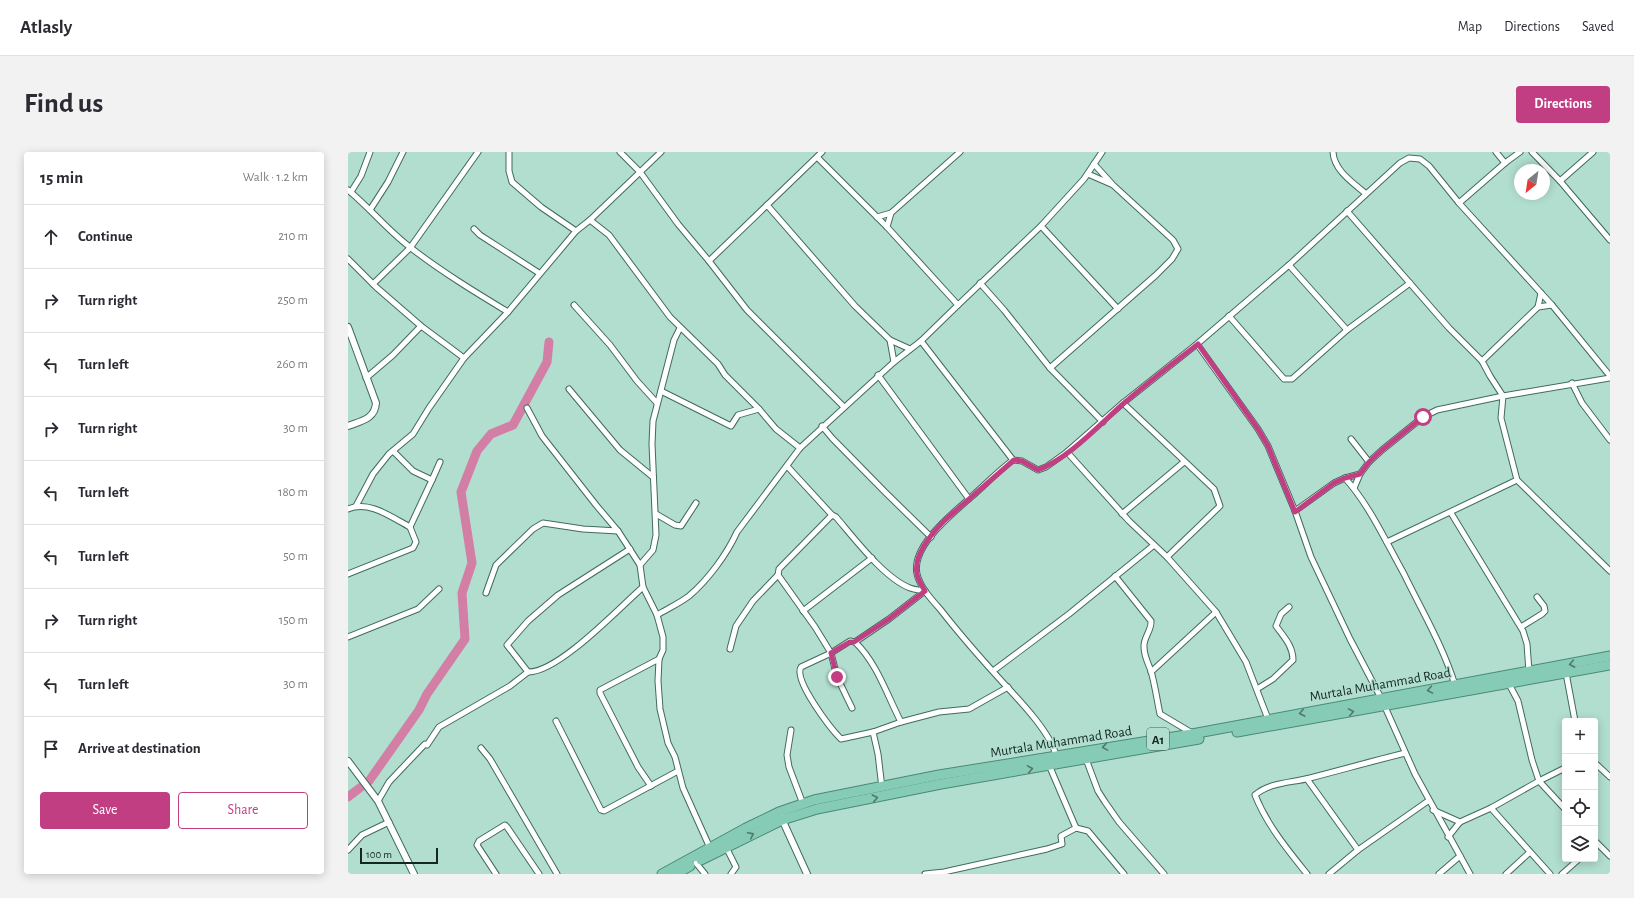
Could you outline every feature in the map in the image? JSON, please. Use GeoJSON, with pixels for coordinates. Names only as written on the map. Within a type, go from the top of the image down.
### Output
{"type":"FeatureCollection","features":[{"type":"Feature","properties":{"kind":"highway","name":"Murtala Muhammad Road"},"geometry":{"type":"LineString","coordinates":[[1008,768],[1049,765],[1086,759],[1245,727],[1382,702],[1455,685],[1610,656]]}},
{"type":"Feature","properties":{"kind":"highway","name":"Murtala Muhammad Road"},"geometry":{"type":"LineString","coordinates":[[714,849],[803,804],[882,788],[1008,768],[1056,755],[1245,727],[1268,719],[1509,684],[1610,665]]}},
{"type":"Feature","properties":{"kind":"highway","name":"Murtala Muhammad Road"},"geometry":{"type":"LineString","coordinates":[[714,849],[726,847],[780,816],[817,809],[940,780]]}},
{"type":"Feature","properties":{"kind":"highway","name":"A1"},"geometry":{"type":"LineString","coordinates":[[676,874],[696,863],[714,849]]}},
{"type":"Feature","properties":{"kind":"highway","name":"A1"},"geometry":{"type":"LineString","coordinates":[[662,874],[714,849]]}},
{"type":"Feature","properties":{"kind":"street"},"geometry":{"type":"LineString","coordinates":[[370,152],[361,176],[350,191],[385,226],[410,248],[455,279],[508,312]]}},
{"type":"Feature","properties":{"kind":"street"},"geometry":{"type":"LineString","coordinates":[[370,210],[388,182],[403,152]]}},
{"type":"Feature","properties":{"kind":"street"},"geometry":{"type":"LineString","coordinates":[[373,284],[410,248],[478,152]]}},
{"type":"Feature","properties":{"kind":"street"},"geometry":{"type":"LineString","coordinates":[[509,152],[509,171],[512,182],[541,206],[576,231]]}},
{"type":"Feature","properties":{"kind":"street"},"geometry":{"type":"LineString","coordinates":[[620,152],[640,172],[678,224],[747,310],[843,406]]}},
{"type":"Feature","properties":{"kind":"street"},"geometry":{"type":"LineString","coordinates":[[348,509],[358,504],[374,474],[393,451],[413,434],[429,408],[464,358],[508,312],[539,273],[576,231],[590,220],[661,152]]}},
{"type":"Feature","properties":{"kind":"street"},"geometry":{"type":"LineString","coordinates":[[709,261],[822,152]]}},
{"type":"Feature","properties":{"kind":"street"},"geometry":{"type":"LineString","coordinates":[[877,217],[891,213],[960,152]]}},
{"type":"Feature","properties":{"kind":"street"},"geometry":{"type":"LineString","coordinates":[[657,615],[689,596],[707,577],[730,548],[737,532],[800,448],[843,406],[878,375],[921,341],[1040,226],[1088,174],[1102,152]]}},
{"type":"Feature","properties":{"kind":"street"},"geometry":{"type":"LineString","coordinates":[[1333,152],[1334,163],[1365,193]]}},
{"type":"Feature","properties":{"kind":"street"},"geometry":{"type":"LineString","coordinates":[[1496,152],[1504,163]]}},
{"type":"Feature","properties":{"kind":"street"},"geometry":{"type":"LineString","coordinates":[[1459,202],[1504,163],[1520,152]]}},
{"type":"Feature","properties":{"kind":"street"},"geometry":{"type":"LineString","coordinates":[[1532,152],[1560,181],[1610,240]]}},
{"type":"Feature","properties":{"kind":"street"},"geometry":{"type":"LineString","coordinates":[[1560,181],[1593,152]]}},
{"type":"Feature","properties":{"kind":"street"},"geometry":{"type":"LineString","coordinates":[[818,157],[887,227],[958,305]]}},
{"type":"Feature","properties":{"kind":"street"},"geometry":{"type":"LineString","coordinates":[[1056,755],[1054,746],[1022,702],[962,637],[925,591],[916,572],[918,557],[931,537],[945,520],[1001,470],[1014,460],[1022,461],[1038,470],[1046,467],[1067,452],[1124,403],[1198,344],[1288,265],[1396,166],[1409,158],[1420,159],[1429,166],[1459,202],[1552,305],[1610,377],[1503,396],[1437,410],[1423,417],[1369,462],[1360,474],[1354,488]]}},
{"type":"Feature","properties":{"kind":"street"},"geometry":{"type":"LineString","coordinates":[[1050,368],[1118,309],[1172,259],[1178,249],[1173,240],[1113,185],[1094,164]]}},
{"type":"Feature","properties":{"kind":"street"},"geometry":{"type":"LineString","coordinates":[[1088,174],[1113,185]]}},
{"type":"Feature","properties":{"kind":"street"},"geometry":{"type":"LineString","coordinates":[[766,205],[855,306],[890,340],[910,349]]}},
{"type":"Feature","properties":{"kind":"street"},"geometry":{"type":"LineString","coordinates":[[1346,211],[1449,328],[1482,361],[1503,396],[1501,418],[1517,480],[1610,571]]}},
{"type":"Feature","properties":{"kind":"street"},"geometry":{"type":"LineString","coordinates":[[887,227],[891,213]]}},
{"type":"Feature","properties":{"kind":"street"},"geometry":{"type":"LineString","coordinates":[[590,220],[609,235],[670,318],[718,364],[725,375],[759,409],[776,429],[800,448]]}},
{"type":"Feature","properties":{"kind":"street"},"geometry":{"type":"LineString","coordinates":[[1040,226],[1118,309]]}},
{"type":"Feature","properties":{"kind":"street"},"geometry":{"type":"LineString","coordinates":[[474,229],[480,235],[539,273]]}},
{"type":"Feature","properties":{"kind":"street"},"geometry":{"type":"LineString","coordinates":[[348,259],[373,284],[421,326],[464,358]]}},
{"type":"Feature","properties":{"kind":"street"},"geometry":{"type":"LineString","coordinates":[[1288,265],[1347,330]]}},
{"type":"Feature","properties":{"kind":"street"},"geometry":{"type":"LineString","coordinates":[[980,283],[1004,310],[1050,368],[1103,422]]}},
{"type":"Feature","properties":{"kind":"street"},"geometry":{"type":"LineString","coordinates":[[1229,316],[1284,379],[1292,379],[1347,330],[1410,283]]}},
{"type":"Feature","properties":{"kind":"street"},"geometry":{"type":"LineString","coordinates":[[1482,361],[1538,306],[1541,293]]}},
{"type":"Feature","properties":{"kind":"street"},"geometry":{"type":"LineString","coordinates":[[574,305],[610,345],[637,381],[657,403]]}},
{"type":"Feature","properties":{"kind":"street"},"geometry":{"type":"LineString","coordinates":[[1538,306],[1552,305]]}},
{"type":"Feature","properties":{"kind":"street"},"geometry":{"type":"LineString","coordinates":[[366,378],[393,355],[421,326]]}},
{"type":"Feature","properties":{"kind":"street"},"geometry":{"type":"LineString","coordinates":[[348,327],[376,403],[374,412],[368,418],[348,426]]}},
{"type":"Feature","properties":{"kind":"street"},"geometry":{"type":"LineString","coordinates":[[640,565],[652,550],[656,535],[652,444],[653,421],[674,340],[680,328]]}},
{"type":"Feature","properties":{"kind":"street"},"geometry":{"type":"LineString","coordinates":[[890,340],[894,362]]}},
{"type":"Feature","properties":{"kind":"street"},"geometry":{"type":"LineString","coordinates":[[921,341],[1014,460]]}},
{"type":"Feature","properties":{"kind":"street"},"geometry":{"type":"LineString","coordinates":[[1198,344],[1258,429],[1268,446],[1295,512],[1311,557],[1382,702],[1428,801],[1470,874]]}},
{"type":"Feature","properties":{"kind":"street"},"geometry":{"type":"LineString","coordinates":[[878,375],[969,499]]}},
{"type":"Feature","properties":{"kind":"street"},"geometry":{"type":"LineString","coordinates":[[1572,383],[1582,403],[1610,440]]}},
{"type":"Feature","properties":{"kind":"street"},"geometry":{"type":"LineString","coordinates":[[569,389],[620,450],[653,477]]}},
{"type":"Feature","properties":{"kind":"street"},"geometry":{"type":"LineString","coordinates":[[661,391],[731,426],[738,416],[759,409]]}},
{"type":"Feature","properties":{"kind":"street"},"geometry":{"type":"LineString","coordinates":[[1124,403],[1184,462],[1214,489],[1220,506],[1167,557]]}},
{"type":"Feature","properties":{"kind":"street"},"geometry":{"type":"LineString","coordinates":[[527,408],[542,436],[618,531],[640,565],[643,587],[657,615],[663,637],[663,650],[659,659],[658,681],[660,709],[668,743],[675,757],[683,788],[714,849]]}},
{"type":"Feature","properties":{"kind":"street"},"geometry":{"type":"LineString","coordinates":[[822,426],[884,492],[931,537]]}},
{"type":"Feature","properties":{"kind":"street"},"geometry":{"type":"LineString","coordinates":[[1351,439],[1369,462]]}},
{"type":"Feature","properties":{"kind":"street"},"geometry":{"type":"LineString","coordinates":[[393,451],[413,471],[432,480]]}},
{"type":"Feature","properties":{"kind":"street"},"geometry":{"type":"LineString","coordinates":[[1067,452],[1122,514],[1167,557],[1216,612],[1246,662],[1268,719]]}},
{"type":"Feature","properties":{"kind":"street"},"geometry":{"type":"LineString","coordinates":[[410,527],[440,462]]}},
{"type":"Feature","properties":{"kind":"street"},"geometry":{"type":"LineString","coordinates":[[1122,514],[1184,462]]}},
{"type":"Feature","properties":{"kind":"street"},"geometry":{"type":"LineString","coordinates":[[786,466],[832,515],[836,517],[872,558],[897,580],[910,588],[925,591]]}},
{"type":"Feature","properties":{"kind":"street"},"geometry":{"type":"LineString","coordinates":[[1295,512],[1334,483],[1360,474]]}},
{"type":"Feature","properties":{"kind":"street"},"geometry":{"type":"LineString","coordinates":[[1345,478],[1354,488],[1387,542],[1433,631],[1448,663],[1455,685]]}},
{"type":"Feature","properties":{"kind":"street"},"geometry":{"type":"LineString","coordinates":[[1387,542],[1517,480]]}},
{"type":"Feature","properties":{"kind":"street"},"geometry":{"type":"LineString","coordinates":[[656,514],[681,526],[696,502]]}},
{"type":"Feature","properties":{"kind":"street"},"geometry":{"type":"LineString","coordinates":[[348,574],[413,548],[416,542],[410,527],[376,510],[358,504]]}},
{"type":"Feature","properties":{"kind":"street"},"geometry":{"type":"LineString","coordinates":[[1451,512],[1521,627],[1527,644],[1529,672]]}},
{"type":"Feature","properties":{"kind":"street"},"geometry":{"type":"LineString","coordinates":[[730,649],[736,626],[753,601],[778,576],[779,569],[832,515]]}},
{"type":"Feature","properties":{"kind":"street"},"geometry":{"type":"LineString","coordinates":[[486,593],[496,565],[533,529],[543,523],[584,529],[618,531]]}},
{"type":"Feature","properties":{"kind":"street"},"geometry":{"type":"LineString","coordinates":[[993,671],[1070,614],[1154,545]]}},
{"type":"Feature","properties":{"kind":"street"},"geometry":{"type":"LineString","coordinates":[[528,672],[507,645],[528,621],[558,595],[630,549]]}},
{"type":"Feature","properties":{"kind":"street"},"geometry":{"type":"LineString","coordinates":[[803,611],[872,558]]}},
{"type":"Feature","properties":{"kind":"street"},"geometry":{"type":"LineString","coordinates":[[778,576],[815,627],[831,653],[837,677],[852,708]]}},
{"type":"Feature","properties":{"kind":"street"},"geometry":{"type":"LineString","coordinates":[[1115,576],[1150,622],[1151,626],[1144,640],[1143,646],[1151,672],[1160,714],[1192,734]]}},
{"type":"Feature","properties":{"kind":"street"},"geometry":{"type":"LineString","coordinates":[[376,799],[389,782],[425,744],[427,745],[439,727],[510,686],[528,672],[533,672],[554,663],[573,650],[643,587]]}},
{"type":"Feature","properties":{"kind":"street"},"geometry":{"type":"LineString","coordinates":[[348,637],[418,609],[439,589]]}},
{"type":"Feature","properties":{"kind":"street"},"geometry":{"type":"LineString","coordinates":[[925,591],[889,619],[854,642],[850,642],[801,667],[799,674],[805,688],[829,726],[841,739],[873,732],[900,722],[939,712],[969,708],[1008,687]]}},
{"type":"Feature","properties":{"kind":"street"},"geometry":{"type":"LineString","coordinates":[[1521,627],[1545,611],[1544,606],[1537,597]]}},
{"type":"Feature","properties":{"kind":"street"},"geometry":{"type":"LineString","coordinates":[[1257,689],[1277,676],[1294,660],[1291,646],[1276,626],[1281,614],[1289,607]]}},
{"type":"Feature","properties":{"kind":"street"},"geometry":{"type":"LineString","coordinates":[[1151,672],[1216,612]]}},
{"type":"Feature","properties":{"kind":"street"},"geometry":{"type":"LineString","coordinates":[[854,642],[864,650],[879,677],[900,722]]}},
{"type":"Feature","properties":{"kind":"street"},"geometry":{"type":"LineString","coordinates":[[651,786],[638,767],[600,693],[600,690],[659,659]]}},
{"type":"Feature","properties":{"kind":"street"},"geometry":{"type":"LineString","coordinates":[[1566,673],[1574,718]]}},
{"type":"Feature","properties":{"kind":"street"},"geometry":{"type":"LineString","coordinates":[[1509,684],[1518,701],[1532,760],[1539,781],[1562,806]]}},
{"type":"Feature","properties":{"kind":"street"},"geometry":{"type":"LineString","coordinates":[[556,721],[601,810],[604,811],[678,771]]}},
{"type":"Feature","properties":{"kind":"street"},"geometry":{"type":"LineString","coordinates":[[791,730],[787,755],[789,766],[803,804]]}},
{"type":"Feature","properties":{"kind":"street"},"geometry":{"type":"LineString","coordinates":[[873,732],[878,754],[882,788]]}},
{"type":"Feature","properties":{"kind":"street"},"geometry":{"type":"LineString","coordinates":[[481,748],[490,759],[557,874]]}},
{"type":"Feature","properties":{"kind":"street"},"geometry":{"type":"LineString","coordinates":[[1307,874],[1282,843],[1260,808],[1255,795],[1261,790],[1272,785],[1307,779],[1405,753]]}},
{"type":"Feature","properties":{"kind":"street"},"geometry":{"type":"LineString","coordinates":[[1086,759],[1098,792],[1119,822],[1164,874]]}},
{"type":"Feature","properties":{"kind":"street"},"geometry":{"type":"LineString","coordinates":[[348,761],[376,799],[389,822],[414,874]]}},
{"type":"Feature","properties":{"kind":"street"},"geometry":{"type":"LineString","coordinates":[[1049,765],[1076,828]]}},
{"type":"Feature","properties":{"kind":"street"},"geometry":{"type":"LineString","coordinates":[[1598,766],[1610,777]]}},
{"type":"Feature","properties":{"kind":"street"},"geometry":{"type":"LineString","coordinates":[[1448,836],[1460,822],[1491,808],[1562,770]]}},
{"type":"Feature","properties":{"kind":"street"},"geometry":{"type":"LineString","coordinates":[[1307,779],[1358,850]]}},
{"type":"Feature","properties":{"kind":"street"},"geometry":{"type":"LineString","coordinates":[[1329,874],[1358,850],[1428,801]]}},
{"type":"Feature","properties":{"kind":"street"},"geometry":{"type":"LineString","coordinates":[[1491,808],[1550,874]]}},
{"type":"Feature","properties":{"kind":"street"},"geometry":{"type":"LineString","coordinates":[[1433,810],[1460,822]]}},
{"type":"Feature","properties":{"kind":"street"},"geometry":{"type":"LineString","coordinates":[[780,816],[807,874]]}},
{"type":"Feature","properties":{"kind":"street"},"geometry":{"type":"LineString","coordinates":[[348,850],[362,835],[389,822]]}},
{"type":"Feature","properties":{"kind":"street"},"geometry":{"type":"LineString","coordinates":[[496,874],[478,845],[479,841],[505,825],[539,874]]}},
{"type":"Feature","properties":{"kind":"street"},"geometry":{"type":"LineString","coordinates":[[925,874],[944,872],[1047,849],[1062,844],[1061,836],[1076,828],[1088,831],[1124,874]]}},
{"type":"Feature","properties":{"kind":"street"},"geometry":{"type":"LineString","coordinates":[[1598,845],[1610,856]]}},
{"type":"Feature","properties":{"kind":"street"},"geometry":{"type":"LineString","coordinates":[[726,847],[736,867],[731,874]]}},
{"type":"Feature","properties":{"kind":"street"},"geometry":{"type":"LineString","coordinates":[[1506,874],[1530,852]]}},
{"type":"Feature","properties":{"kind":"street"},"geometry":{"type":"LineString","coordinates":[[1439,874],[1460,856]]}},
{"type":"Feature","properties":{"kind":"street"},"geometry":{"type":"LineString","coordinates":[[1562,874],[1576,862]]}},
{"type":"Feature","properties":{"kind":"street"},"geometry":{"type":"LineString","coordinates":[[696,863],[705,874]]}},
{"type":"Feature","properties":{"kind":"waterway"},"geometry":{"type":"LineString","coordinates":[[348,797],[369,781],[419,710],[427,694],[465,639],[462,593],[472,563],[461,492],[477,451],[491,434],[513,425],[547,362],[549,342]]}},
{"type":"Feature","properties":{"kind":"route"},"geometry":{"type":"LineString","coordinates":[[837,677],[831,653],[852,641],[854,642],[889,619],[925,591],[916,572],[918,557],[935,530],[945,520],[1014,460],[1022,461],[1038,470],[1046,467],[1067,452],[1162,371],[1198,344],[1226,386],[1258,429],[1268,446],[1295,512],[1334,483],[1360,474],[1369,462],[1382,450],[1423,417]]}}]}
